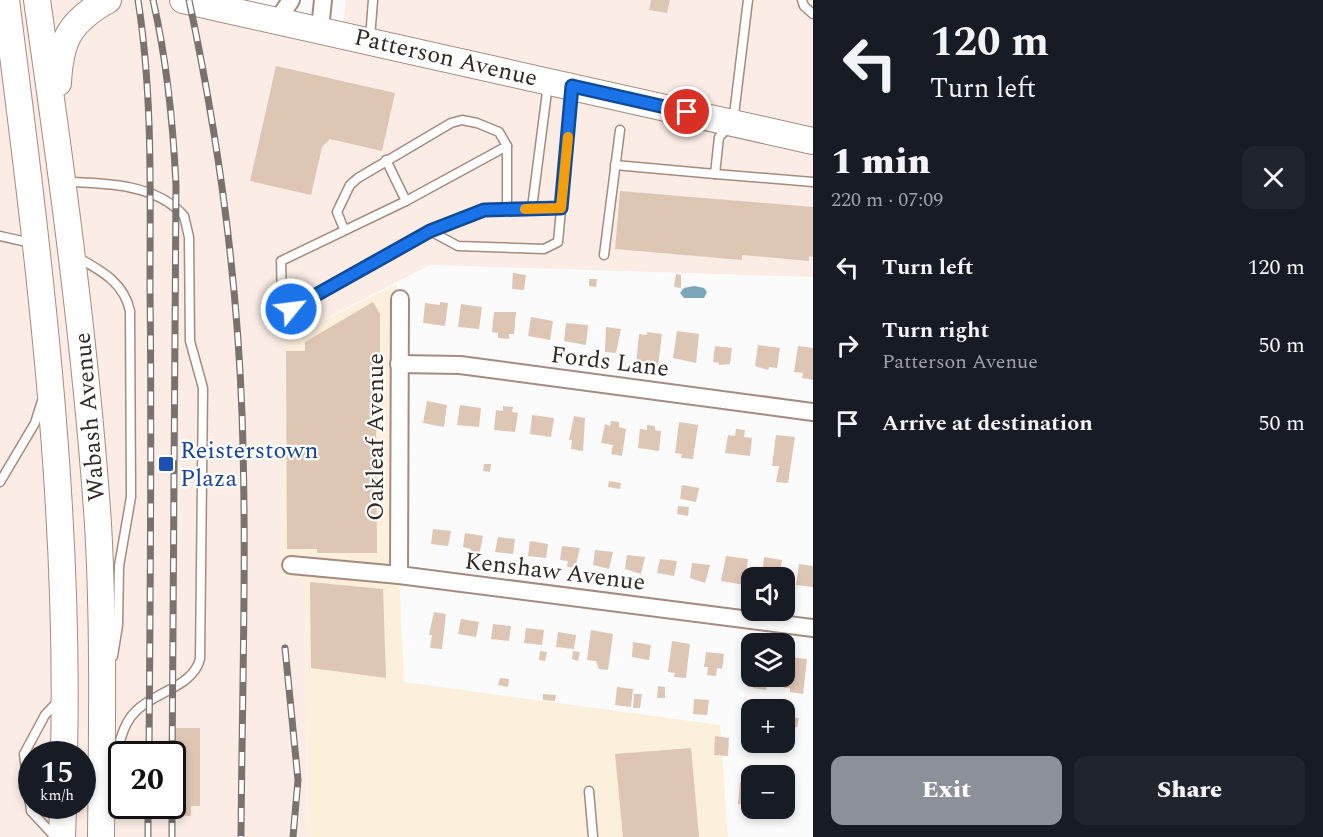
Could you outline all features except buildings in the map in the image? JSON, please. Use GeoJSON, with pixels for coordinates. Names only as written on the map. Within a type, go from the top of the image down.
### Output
{"type":"FeatureCollection","features":[{"type":"Feature","properties":{"kind":"main road","name":"Wabash Avenue"},"geometry":{"type":"LineString","coordinates":[[6,0],[38,245],[50,378],[61,531],[64,741]]}},
{"type":"Feature","properties":{"kind":"main road","name":"Wabash Avenue"},"geometry":{"type":"LineString","coordinates":[[37,0],[73,255],[98,525],[103,837]]}},
{"type":"Feature","properties":{"kind":"main road"},"geometry":{"type":"LineString","coordinates":[[57,143],[60,57],[66,38],[76,22],[87,12],[108,0]]}},
{"type":"Feature","properties":{"kind":"main road","name":"Patterson Avenue"},"geometry":{"type":"LineString","coordinates":[[183,0],[284,10],[320,29],[813,141]]}},
{"type":"Feature","properties":{"kind":"main road"},"geometry":{"type":"LineString","coordinates":[[62,837],[63,819]]}},
{"type":"Feature","properties":{"kind":"street"},"geometry":{"type":"LineString","coordinates":[[320,29],[323,0]]}},
{"type":"Feature","properties":{"kind":"street","name":"Oakleaf Avenue"},"geometry":{"type":"LineString","coordinates":[[399,575],[400,299]]}},
{"type":"Feature","properties":{"kind":"street","name":"Fords Lane"},"geometry":{"type":"LineString","coordinates":[[399,364],[460,365],[813,412]]}},
{"type":"Feature","properties":{"kind":"street","name":"Kenshaw Avenue"},"geometry":{"type":"LineString","coordinates":[[291,565],[399,575],[813,628]]}},
{"type":"Feature","properties":{"kind":"lane"},"geometry":{"type":"LineString","coordinates":[[370,40],[374,0]]}},
{"type":"Feature","properties":{"kind":"lane"},"geometry":{"type":"LineString","coordinates":[[715,174],[719,137],[733,123],[748,0]]}},
{"type":"Feature","properties":{"kind":"lane"},"geometry":{"type":"LineString","coordinates":[[802,0],[804,6],[813,14]]}},
{"type":"Feature","properties":{"kind":"lane"},"geometry":{"type":"LineString","coordinates":[[430,231],[458,246],[543,249],[558,242],[561,208],[561,83]]}},
{"type":"Feature","properties":{"kind":"lane"},"geometry":{"type":"LineString","coordinates":[[532,208],[561,83]]}},
{"type":"Feature","properties":{"kind":"lane"},"geometry":{"type":"LineString","coordinates":[[344,229],[337,212],[350,184],[386,160],[451,123],[462,120],[499,132],[507,146],[507,209]]}},
{"type":"Feature","properties":{"kind":"lane"},"geometry":{"type":"LineString","coordinates":[[604,255],[620,130]]}},
{"type":"Feature","properties":{"kind":"lane"},"geometry":{"type":"LineString","coordinates":[[507,146],[406,201],[281,261],[283,297],[291,309],[430,231],[484,210],[561,208]]}},
{"type":"Feature","properties":{"kind":"lane"},"geometry":{"type":"LineString","coordinates":[[386,160],[406,201]]}},
{"type":"Feature","properties":{"kind":"lane"},"geometry":{"type":"LineString","coordinates":[[615,165],[813,182]]}},
{"type":"Feature","properties":{"kind":"lane"},"geometry":{"type":"LineString","coordinates":[[63,182],[122,185],[164,200],[184,216],[189,237],[190,341],[203,388],[200,659],[193,674],[136,711],[127,723],[120,742],[103,837]]}},
{"type":"Feature","properties":{"kind":"lane"},"geometry":{"type":"LineString","coordinates":[[0,236],[38,245]]}},
{"type":"Feature","properties":{"kind":"lane"},"geometry":{"type":"LineString","coordinates":[[73,255],[96,268],[122,288],[130,311],[131,497],[119,566],[118,625],[102,719]]}},
{"type":"Feature","properties":{"kind":"lane"},"geometry":{"type":"LineString","coordinates":[[0,482],[35,423],[50,378]]}},
{"type":"Feature","properties":{"kind":"lane"},"geometry":{"type":"LineString","coordinates":[[55,837],[32,811],[24,754],[45,714],[64,697]]}},
{"type":"Feature","properties":{"kind":"lane"},"geometry":{"type":"LineString","coordinates":[[590,791],[592,837]]}},
{"type":"Feature","properties":{"kind":"shaded area"},"geometry":{"type":"Polygon","coordinates":[[[0,0],[224,0],[342,37],[346,0],[813,0],[813,277],[430,265],[286,339],[281,575],[305,578],[307,837],[0,837],[0,0]]]}},
{"type":"Feature","properties":{"kind":"shaded area"},"geometry":{"type":"Polygon","coordinates":[[[397,284],[400,440],[399,575],[404,682],[720,725],[728,837],[307,837],[305,579],[281,575],[286,339],[397,284]]]}},
{"type":"Feature","properties":{"kind":"water"},"geometry":{"type":"Polygon","coordinates":[[[694,286],[704,288],[707,292],[704,298],[684,298],[680,293],[684,288],[694,286]]]}},
{"type":"Feature","properties":{"kind":"railway"},"geometry":{"type":"LineString","coordinates":[[138,0],[146,72],[150,181],[149,741]]}},
{"type":"Feature","properties":{"kind":"railway"},"geometry":{"type":"LineString","coordinates":[[153,0],[169,92],[176,185],[172,741]]}},
{"type":"Feature","properties":{"kind":"railway"},"geometry":{"type":"LineString","coordinates":[[189,0],[217,154],[236,310],[242,414],[244,520],[241,837]]}},
{"type":"Feature","properties":{"kind":"railway"},"geometry":{"type":"LineString","coordinates":[[285,648],[298,780],[293,837]]}},
{"type":"Feature","properties":{"kind":"railway"},"geometry":{"type":"LineString","coordinates":[[148,819],[148,837]]}},
{"type":"Feature","properties":{"kind":"railway"},"geometry":{"type":"LineString","coordinates":[[172,819],[172,837]]}},
{"type":"Feature","properties":{"kind":"slow traffic"},"geometry":{"type":"LineString","coordinates":[[525,209],[561,208],[568,137]]}},
{"type":"Feature","properties":{"kind":"place","name":"Reisterstown Plaza"},"geometry":{"type":"Point","coordinates":[166,464]}},
{"type":"Feature","properties":{"kind":"route"},"geometry":{"type":"LineString","coordinates":[[291,309],[430,231],[484,210],[561,208],[572,86],[687,112]]}}]}
